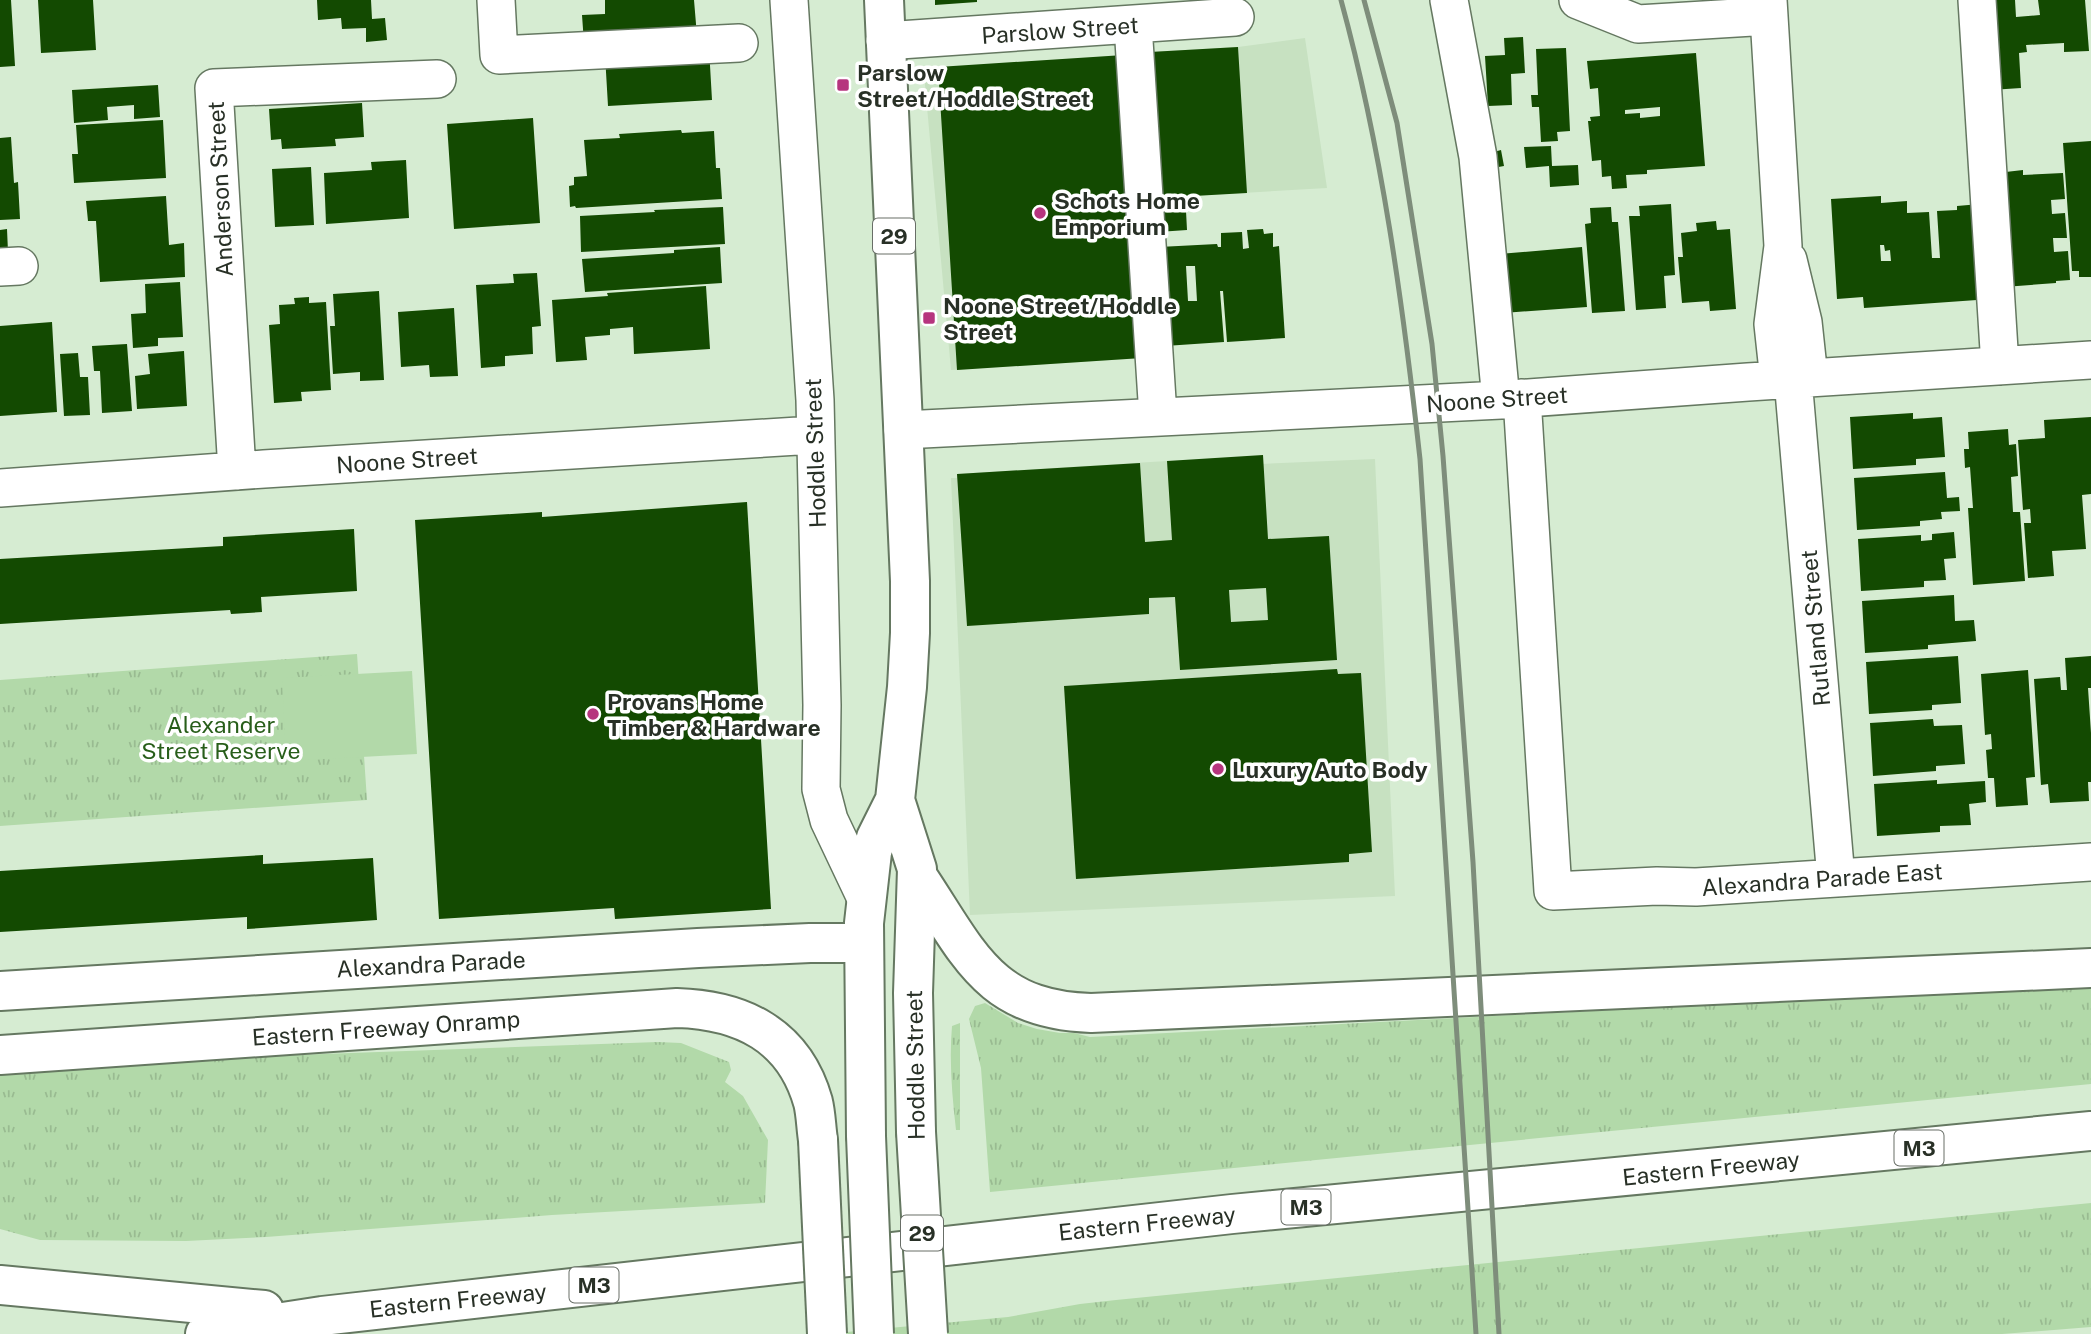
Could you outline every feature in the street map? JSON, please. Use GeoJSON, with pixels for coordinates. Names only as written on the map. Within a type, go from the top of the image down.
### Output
{"type":"FeatureCollection","features":[{"type":"Feature","properties":{"kind":"main road","name":"Hoddle Street"},"geometry":{"type":"LineString","coordinates":[[874,1334],[862,943],[872,852],[895,800],[910,633],[884,0]]}},
{"type":"Feature","properties":{"kind":"main road","name":"Hoddle Street"},"geometry":{"type":"LineString","coordinates":[[895,800],[918,877],[913,993],[916,1132],[928,1334]]}},
{"type":"Feature","properties":{"kind":"main road"},"geometry":{"type":"LineString","coordinates":[[918,877],[989,978],[1028,1003],[1068,1013],[2091,968]]}},
{"type":"Feature","properties":{"kind":"main road"},"geometry":{"type":"LineString","coordinates":[[862,943],[887,963],[913,993]]}},
{"type":"Feature","properties":{"kind":"main road","name":"Alexandra Parade"},"geometry":{"type":"LineString","coordinates":[[0,991],[698,948],[862,943]]}},
{"type":"Feature","properties":{"kind":"main road","name":"Eastern Freeway Onramp"},"geometry":{"type":"LineString","coordinates":[[0,1055],[677,1008],[719,1012],[768,1033],[786,1050],[805,1081],[813,1103],[818,1140],[827,1334]]}},
{"type":"Feature","properties":{"kind":"main road","name":"Eastern Freeway"},"geometry":{"type":"LineString","coordinates":[[205,1334],[322,1316],[1219,1215],[2091,1131]]}},
{"type":"Feature","properties":{"kind":"main road"},"geometry":{"type":"LineString","coordinates":[[0,1285],[322,1316]]}},
{"type":"Feature","properties":{"kind":"street"},"geometry":{"type":"LineString","coordinates":[[496,0],[499,55],[739,43]]}},
{"type":"Feature","properties":{"kind":"street","name":"Hoddle Street"},"geometry":{"type":"LineString","coordinates":[[789,0],[814,400],[822,705],[821,789],[829,820],[866,898]]}},
{"type":"Feature","properties":{"kind":"street"},"geometry":{"type":"LineString","coordinates":[[1449,0],[1478,157],[1512,399]]}},
{"type":"Feature","properties":{"kind":"street"},"geometry":{"type":"LineString","coordinates":[[1578,0],[1640,12],[1768,8]]}},
{"type":"Feature","properties":{"kind":"street"},"geometry":{"type":"LineString","coordinates":[[1977,0],[2000,366]]}},
{"type":"Feature","properties":{"kind":"street","name":"Rutland Street"},"geometry":{"type":"LineString","coordinates":[[1768,8],[1783,246],[1773,324],[1794,379],[1836,878]]}},
{"type":"Feature","properties":{"kind":"street","name":"Parslow Street"},"geometry":{"type":"LineString","coordinates":[[885,41],[1235,17]]}},
{"type":"Feature","properties":{"kind":"street"},"geometry":{"type":"LineString","coordinates":[[1133,25],[1158,416]]}},
{"type":"Feature","properties":{"kind":"street","name":"Anderson Street"},"geometry":{"type":"LineString","coordinates":[[237,471],[214,88],[438,79]]}},
{"type":"Feature","properties":{"kind":"street","name":"Noone Street"},"geometry":{"type":"LineString","coordinates":[[903,430],[1512,399],[2091,360]]}},
{"type":"Feature","properties":{"kind":"street","name":"Alexandra Parade East"},"geometry":{"type":"LineString","coordinates":[[1512,399],[1553,891],[1696,887],[2091,862]]}},
{"type":"Feature","properties":{"kind":"street","name":"Noone Street"},"geometry":{"type":"LineString","coordinates":[[0,488],[814,435]]}},
{"type":"Feature","properties":{"kind":"shaded area","name":"Schots Home Emporium"},"geometry":{"type":"Polygon","coordinates":[[[1305,38],[1327,188],[1158,198],[1145,358],[951,370],[924,74],[1149,52],[1238,47],[1305,38]]]}},
{"type":"Feature","properties":{"kind":"shaded area"},"geometry":{"type":"Polygon","coordinates":[[[1375,459],[1395,896],[970,915],[951,478],[957,478],[957,474],[1167,461],[1168,468],[1375,459]]]}},
{"type":"Feature","properties":{"kind":"green space","name":"Alexander Street Reserve"},"geometry":{"type":"Polygon","coordinates":[[[357,654],[367,800],[0,826],[0,680],[357,654]]]}},
{"type":"Feature","properties":{"kind":"green space"},"geometry":{"type":"Polygon","coordinates":[[[412,671],[417,754],[286,761],[282,678],[412,671]]]}},
{"type":"Feature","properties":{"kind":"green space"},"geometry":{"type":"Polygon","coordinates":[[[2091,985],[2091,1084],[990,1192],[981,1068],[969,1019],[975,1006],[985,1003],[1018,1023],[1037,1029],[1090,1037],[2091,985]]]}},
{"type":"Feature","properties":{"kind":"green space"},"geometry":{"type":"Polygon","coordinates":[[[960,1023],[960,1130],[956,1130],[951,1078],[951,1039],[952,1026],[960,1023]]]}},
{"type":"Feature","properties":{"kind":"green space"},"geometry":{"type":"Polygon","coordinates":[[[681,1043],[729,1062],[731,1070],[725,1082],[743,1096],[768,1140],[765,1203],[186,1241],[40,1240],[0,1229],[0,1076],[7,1074],[237,1057],[681,1043]]]}},
{"type":"Feature","properties":{"kind":"green space"},"geometry":{"type":"Polygon","coordinates":[[[2091,1203],[2091,1327],[2002,1334],[825,1334],[1008,1317],[1116,1300],[2091,1203]]]}},
{"type":"Feature","properties":{"kind":"building"},"geometry":{"type":"Polygon","coordinates":[[[0,0],[11,0],[15,66],[0,67],[0,0]]]}},
{"type":"Feature","properties":{"kind":"building"},"geometry":{"type":"Polygon","coordinates":[[[38,0],[93,0],[96,50],[41,53],[38,0]]]}},
{"type":"Feature","properties":{"kind":"building"},"geometry":{"type":"Polygon","coordinates":[[[317,0],[371,0],[372,19],[385,18],[387,40],[366,42],[366,28],[342,29],[341,18],[318,20],[317,0]]]}},
{"type":"Feature","properties":{"kind":"building"},"geometry":{"type":"Polygon","coordinates":[[[605,0],[694,0],[697,36],[584,43],[582,15],[605,14],[605,0]]]}},
{"type":"Feature","properties":{"kind":"building"},"geometry":{"type":"Polygon","coordinates":[[[935,0],[977,0],[977,2],[935,5],[935,0]]]}},
{"type":"Feature","properties":{"kind":"building"},"geometry":{"type":"Polygon","coordinates":[[[1991,0],[2015,0],[2016,17],[2040,15],[2038,0],[2085,0],[2089,51],[2064,52],[2064,43],[2026,45],[2027,52],[2019,53],[2021,88],[1991,90],[1991,0]]]}},
{"type":"Feature","properties":{"kind":"building"},"geometry":{"type":"Polygon","coordinates":[[[1523,37],[1525,73],[1511,74],[1512,105],[1488,106],[1485,56],[1505,55],[1504,38],[1523,37]]]}},
{"type":"Feature","properties":{"kind":"building"},"geometry":{"type":"Polygon","coordinates":[[[1238,47],[1247,193],[1158,198],[1150,52],[1238,47]]]}},
{"type":"Feature","properties":{"kind":"building"},"geometry":{"type":"Polygon","coordinates":[[[709,48],[712,100],[608,106],[605,55],[709,48]]]}},
{"type":"Feature","properties":{"kind":"building"},"geometry":{"type":"Polygon","coordinates":[[[1566,48],[1570,131],[1557,132],[1558,141],[1541,142],[1539,107],[1532,107],[1531,95],[1538,95],[1536,49],[1566,48]]]}},
{"type":"Feature","properties":{"kind":"building"},"geometry":{"type":"Polygon","coordinates":[[[1696,53],[1705,166],[1647,170],[1647,174],[1626,175],[1627,188],[1612,189],[1611,176],[1602,177],[1601,160],[1592,161],[1588,121],[1591,121],[1590,117],[1600,116],[1598,88],[1590,89],[1587,61],[1696,53]],[[1660,107],[1625,110],[1625,114],[1640,113],[1640,118],[1660,116],[1660,107]]]}},
{"type":"Feature","properties":{"kind":"building","name":"Schots Home Emporium"},"geometry":{"type":"Polygon","coordinates":[[[1124,55],[1142,358],[957,370],[938,67],[1124,55]]]}},
{"type":"Feature","properties":{"kind":"building"},"geometry":{"type":"Polygon","coordinates":[[[158,85],[160,117],[134,119],[134,105],[107,107],[108,120],[74,123],[72,90],[158,85]]]}},
{"type":"Feature","properties":{"kind":"building"},"geometry":{"type":"Polygon","coordinates":[[[362,103],[364,137],[335,139],[336,146],[282,149],[281,139],[271,140],[269,109],[362,103]]]}},
{"type":"Feature","properties":{"kind":"building"},"geometry":{"type":"Polygon","coordinates":[[[533,118],[540,223],[454,229],[447,124],[533,118]]]}},
{"type":"Feature","properties":{"kind":"building"},"geometry":{"type":"Polygon","coordinates":[[[163,120],[166,178],[74,183],[72,154],[78,154],[76,125],[163,120]]]}},
{"type":"Feature","properties":{"kind":"building"},"geometry":{"type":"Polygon","coordinates":[[[681,130],[682,133],[714,131],[716,168],[720,168],[722,199],[570,207],[569,186],[574,185],[574,177],[587,176],[584,140],[620,138],[619,134],[681,130]]]}},
{"type":"Feature","properties":{"kind":"building"},"geometry":{"type":"Polygon","coordinates":[[[11,137],[20,219],[0,220],[0,138],[11,137]]]}},
{"type":"Feature","properties":{"kind":"building"},"geometry":{"type":"Polygon","coordinates":[[[2091,141],[2091,277],[2079,277],[2079,271],[2072,271],[2063,143],[2091,141]]]}},
{"type":"Feature","properties":{"kind":"building"},"geometry":{"type":"Polygon","coordinates":[[[1551,146],[1552,166],[1578,165],[1579,185],[1550,187],[1549,166],[1526,168],[1524,147],[1551,146]]]}},
{"type":"Feature","properties":{"kind":"building"},"geometry":{"type":"Polygon","coordinates":[[[1501,150],[1504,166],[1493,168],[1490,153],[1501,150]]]}},
{"type":"Feature","properties":{"kind":"building"},"geometry":{"type":"Polygon","coordinates":[[[406,160],[409,218],[326,224],[324,173],[372,170],[371,162],[406,160]]]}},
{"type":"Feature","properties":{"kind":"building"},"geometry":{"type":"Polygon","coordinates":[[[311,167],[314,225],[275,227],[272,169],[311,167]]]}},
{"type":"Feature","properties":{"kind":"building"},"geometry":{"type":"Polygon","coordinates":[[[2023,170],[2023,175],[2063,173],[2065,199],[2051,200],[2052,214],[2065,213],[2067,238],[2053,238],[2054,252],[2068,251],[2070,280],[2004,287],[1997,173],[2023,170]]]}},
{"type":"Feature","properties":{"kind":"building"},"geometry":{"type":"Polygon","coordinates":[[[166,196],[169,245],[184,243],[185,277],[100,282],[96,221],[88,221],[86,201],[166,196]]]}},
{"type":"Feature","properties":{"kind":"building"},"geometry":{"type":"Polygon","coordinates":[[[1881,196],[1881,203],[1907,201],[1907,213],[1929,212],[1932,258],[1940,258],[1937,211],[1957,210],[1957,206],[1980,204],[1991,299],[1864,308],[1863,297],[1837,299],[1831,199],[1881,196]],[[1880,245],[1881,261],[1891,261],[1890,250],[1885,251],[1884,245],[1880,245]]]}},
{"type":"Feature","properties":{"kind":"building"},"geometry":{"type":"Polygon","coordinates":[[[1671,204],[1675,275],[1664,276],[1666,308],[1636,310],[1629,216],[1640,216],[1639,206],[1671,204]]]}},
{"type":"Feature","properties":{"kind":"building"},"geometry":{"type":"Polygon","coordinates":[[[723,207],[725,244],[581,252],[580,216],[723,207]]]}},
{"type":"Feature","properties":{"kind":"building"},"geometry":{"type":"Polygon","coordinates":[[[1611,207],[1612,222],[1618,222],[1625,311],[1592,313],[1585,224],[1591,223],[1590,208],[1611,207]]]}},
{"type":"Feature","properties":{"kind":"building"},"geometry":{"type":"Polygon","coordinates":[[[1186,211],[1187,230],[1158,232],[1157,213],[1186,211]]]}},
{"type":"Feature","properties":{"kind":"building"},"geometry":{"type":"Polygon","coordinates":[[[1716,221],[1717,230],[1730,229],[1736,309],[1710,311],[1709,301],[1682,303],[1678,257],[1683,257],[1681,233],[1697,231],[1696,223],[1716,221]]]}},
{"type":"Feature","properties":{"kind":"building"},"geometry":{"type":"Polygon","coordinates":[[[7,229],[8,252],[0,253],[0,230],[7,229]]]}},
{"type":"Feature","properties":{"kind":"building"},"geometry":{"type":"Polygon","coordinates":[[[1263,229],[1264,234],[1273,233],[1273,247],[1279,246],[1285,338],[1227,342],[1223,291],[1220,291],[1224,342],[1165,346],[1159,247],[1217,244],[1221,247],[1221,233],[1242,232],[1243,249],[1249,248],[1247,230],[1263,229]],[[1186,266],[1188,301],[1197,301],[1195,266],[1186,266]]]}},
{"type":"Feature","properties":{"kind":"building"},"geometry":{"type":"Polygon","coordinates":[[[720,247],[722,283],[585,292],[582,259],[720,247]]]}},
{"type":"Feature","properties":{"kind":"building"},"geometry":{"type":"Polygon","coordinates":[[[1582,247],[1587,307],[1503,313],[1499,254],[1582,247]]]}},
{"type":"Feature","properties":{"kind":"building"},"geometry":{"type":"Polygon","coordinates":[[[537,273],[541,326],[532,327],[533,354],[505,356],[505,366],[481,368],[476,285],[514,283],[513,274],[537,273]]]}},
{"type":"Feature","properties":{"kind":"building"},"geometry":{"type":"Polygon","coordinates":[[[180,282],[183,337],[158,338],[158,346],[133,348],[131,314],[146,313],[145,284],[180,282]]]}},
{"type":"Feature","properties":{"kind":"building"},"geometry":{"type":"Polygon","coordinates":[[[706,286],[710,349],[634,354],[633,327],[610,329],[610,335],[585,337],[587,360],[556,362],[552,300],[706,286]]]}},
{"type":"Feature","properties":{"kind":"building"},"geometry":{"type":"Polygon","coordinates":[[[379,291],[384,380],[360,381],[360,372],[333,374],[330,326],[335,326],[333,294],[379,291]]]}},
{"type":"Feature","properties":{"kind":"building"},"geometry":{"type":"Polygon","coordinates":[[[309,297],[309,303],[326,302],[331,390],[301,392],[302,401],[274,403],[269,325],[280,324],[279,305],[295,304],[294,298],[309,297]]]}},
{"type":"Feature","properties":{"kind":"building"},"geometry":{"type":"Polygon","coordinates":[[[454,308],[458,376],[430,377],[429,365],[401,367],[398,312],[454,308]]]}},
{"type":"Feature","properties":{"kind":"building"},"geometry":{"type":"Polygon","coordinates":[[[52,322],[57,412],[0,416],[0,326],[52,322]]]}},
{"type":"Feature","properties":{"kind":"building"},"geometry":{"type":"Polygon","coordinates":[[[127,344],[132,411],[102,413],[100,371],[94,371],[92,346],[127,344]]]}},
{"type":"Feature","properties":{"kind":"building"},"geometry":{"type":"Polygon","coordinates":[[[184,351],[187,406],[137,409],[135,376],[150,374],[148,354],[184,351]]]}},
{"type":"Feature","properties":{"kind":"building"},"geometry":{"type":"Polygon","coordinates":[[[78,353],[80,377],[88,377],[90,415],[64,416],[60,354],[78,353]]]}},
{"type":"Feature","properties":{"kind":"building"},"geometry":{"type":"Polygon","coordinates":[[[1913,413],[1913,419],[1942,417],[1945,457],[1916,459],[1916,465],[1853,469],[1850,417],[1913,413]]]}},
{"type":"Feature","properties":{"kind":"building"},"geometry":{"type":"Polygon","coordinates":[[[2091,417],[2091,494],[2082,495],[2086,549],[2052,551],[2054,576],[2028,578],[2024,523],[2031,523],[2030,509],[2023,510],[2018,440],[2045,438],[2044,420],[2091,417]]]}},
{"type":"Feature","properties":{"kind":"building"},"geometry":{"type":"Polygon","coordinates":[[[2008,429],[2009,445],[2016,444],[2018,476],[2011,477],[2013,512],[2020,512],[2025,581],[1973,585],[1968,508],[1973,508],[1970,467],[1965,468],[1964,449],[1969,449],[1968,432],[2008,429]]]}},
{"type":"Feature","properties":{"kind":"building"},"geometry":{"type":"Polygon","coordinates":[[[1263,455],[1268,539],[1329,536],[1337,660],[1180,670],[1175,597],[1149,598],[1149,614],[967,626],[957,474],[1140,463],[1145,542],[1172,540],[1167,461],[1263,455]],[[1266,588],[1229,590],[1231,622],[1268,620],[1266,588]]]}},
{"type":"Feature","properties":{"kind":"building"},"geometry":{"type":"Polygon","coordinates":[[[1945,472],[1947,498],[1959,497],[1960,511],[1941,512],[1942,519],[1920,521],[1920,526],[1857,530],[1854,478],[1945,472]]]}},
{"type":"Feature","properties":{"kind":"building","name":"Provans Home Timber & Hardware"},"geometry":{"type":"Polygon","coordinates":[[[747,502],[771,909],[615,919],[614,908],[439,919],[415,520],[542,512],[542,517],[747,502]]]}},
{"type":"Feature","properties":{"kind":"building"},"geometry":{"type":"Polygon","coordinates":[[[354,529],[357,591],[261,597],[262,612],[231,614],[230,610],[0,624],[0,559],[223,546],[223,537],[354,529]]]}},
{"type":"Feature","properties":{"kind":"building"},"geometry":{"type":"Polygon","coordinates":[[[1954,532],[1956,558],[1944,559],[1946,580],[1924,581],[1924,587],[1861,591],[1858,539],[1921,535],[1921,541],[1932,540],[1932,534],[1954,532]]]}},
{"type":"Feature","properties":{"kind":"building"},"geometry":{"type":"Polygon","coordinates":[[[1954,595],[1955,621],[1974,620],[1976,641],[1928,645],[1928,649],[1865,653],[1862,601],[1954,595]]]}},
{"type":"Feature","properties":{"kind":"building"},"geometry":{"type":"Polygon","coordinates":[[[1958,656],[1961,703],[1932,705],[1932,710],[1869,714],[1866,662],[1958,656]]]}},
{"type":"Feature","properties":{"kind":"building"},"geometry":{"type":"Polygon","coordinates":[[[2091,656],[2091,688],[2088,688],[2091,733],[2089,801],[2050,803],[2048,784],[2041,785],[2034,679],[2060,677],[2061,690],[2067,690],[2065,658],[2091,656]]]}},
{"type":"Feature","properties":{"kind":"building","name":"Luxury Auto Body"},"geometry":{"type":"Polygon","coordinates":[[[1337,669],[1338,674],[1361,673],[1372,852],[1349,854],[1349,862],[1076,879],[1064,686],[1337,669]]]}},
{"type":"Feature","properties":{"kind":"building"},"geometry":{"type":"Polygon","coordinates":[[[2028,670],[2035,777],[2026,778],[2028,805],[1996,807],[1994,778],[1988,778],[1986,750],[1992,749],[1991,734],[1985,735],[1981,674],[2028,670]]]}},
{"type":"Feature","properties":{"kind":"building"},"geometry":{"type":"Polygon","coordinates":[[[1933,719],[1934,726],[1962,725],[1965,764],[1936,766],[1936,771],[1873,776],[1870,723],[1933,719]]]}},
{"type":"Feature","properties":{"kind":"building"},"geometry":{"type":"Polygon","coordinates":[[[1937,780],[1937,784],[1985,781],[1986,802],[1969,804],[1971,825],[1940,826],[1940,832],[1877,836],[1874,784],[1937,780]]]}},
{"type":"Feature","properties":{"kind":"building"},"geometry":{"type":"Polygon","coordinates":[[[263,855],[263,864],[373,858],[377,920],[247,929],[247,917],[0,932],[0,871],[263,855]]]}},
{"type":"Feature","properties":{"kind":"railway"},"geometry":{"type":"LineString","coordinates":[[1341,0],[1380,171],[1420,459],[1476,1334]]}},
{"type":"Feature","properties":{"kind":"railway"},"geometry":{"type":"LineString","coordinates":[[1364,0],[1397,123],[1432,344],[1443,456],[1473,862],[1499,1334]]}},
{"type":"Feature","properties":{"kind":"place","name":"Parslow Street/Hoddle Street"},"geometry":{"type":"Point","coordinates":[843,85]}},
{"type":"Feature","properties":{"kind":"place","name":"Schots Home Emporium"},"geometry":{"type":"Point","coordinates":[1040,213]}},
{"type":"Feature","properties":{"kind":"place","name":"Noone Street/Hoddle Street"},"geometry":{"type":"Point","coordinates":[929,318]}},
{"type":"Feature","properties":{"kind":"place","name":"Provans Home Timber & Hardware"},"geometry":{"type":"Point","coordinates":[593,714]}},
{"type":"Feature","properties":{"kind":"place","name":"Luxury Auto Body"},"geometry":{"type":"Point","coordinates":[1218,769]}}]}
